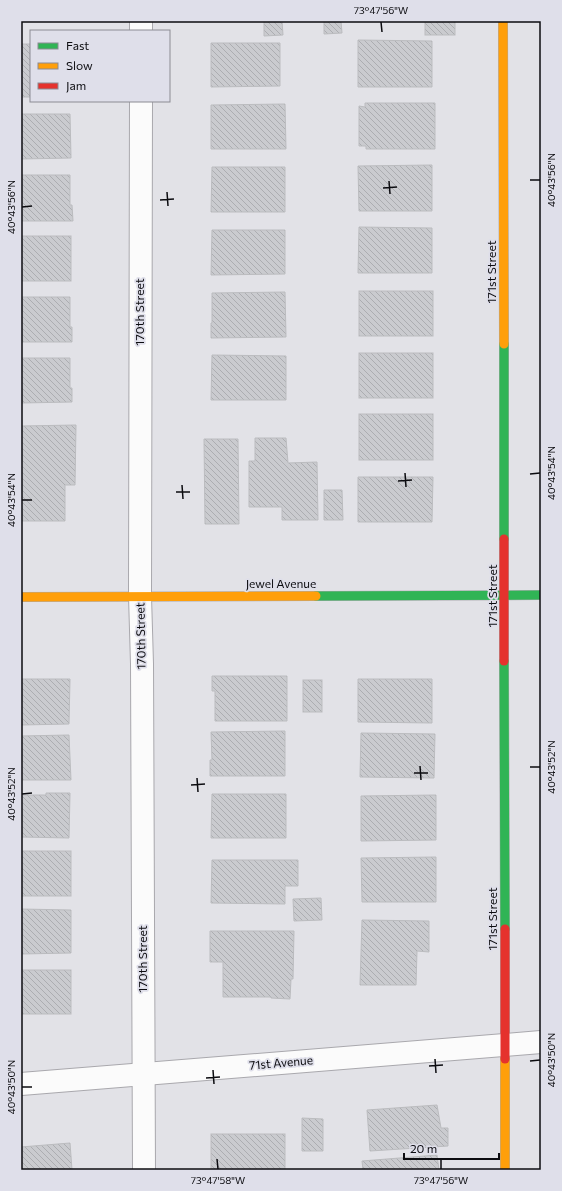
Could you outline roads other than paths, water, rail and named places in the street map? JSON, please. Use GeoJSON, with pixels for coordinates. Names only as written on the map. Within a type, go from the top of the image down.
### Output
{"type":"FeatureCollection","features":[{"type":"Feature","properties":{"kind":"street","name":"171st Street"},"geometry":{"type":"LineString","coordinates":[[503,21],[505,1170]]}},
{"type":"Feature","properties":{"kind":"street","name":"170th Street"},"geometry":{"type":"LineString","coordinates":[[141,102],[140,596],[142,664],[144,1170]]}},
{"type":"Feature","properties":{"kind":"street","name":"Jewel Avenue"},"geometry":{"type":"LineString","coordinates":[[21,597],[541,595]]}},
{"type":"Feature","properties":{"kind":"street","name":"71st Avenue"},"geometry":{"type":"LineString","coordinates":[[21,1084],[541,1042]]}}]}
